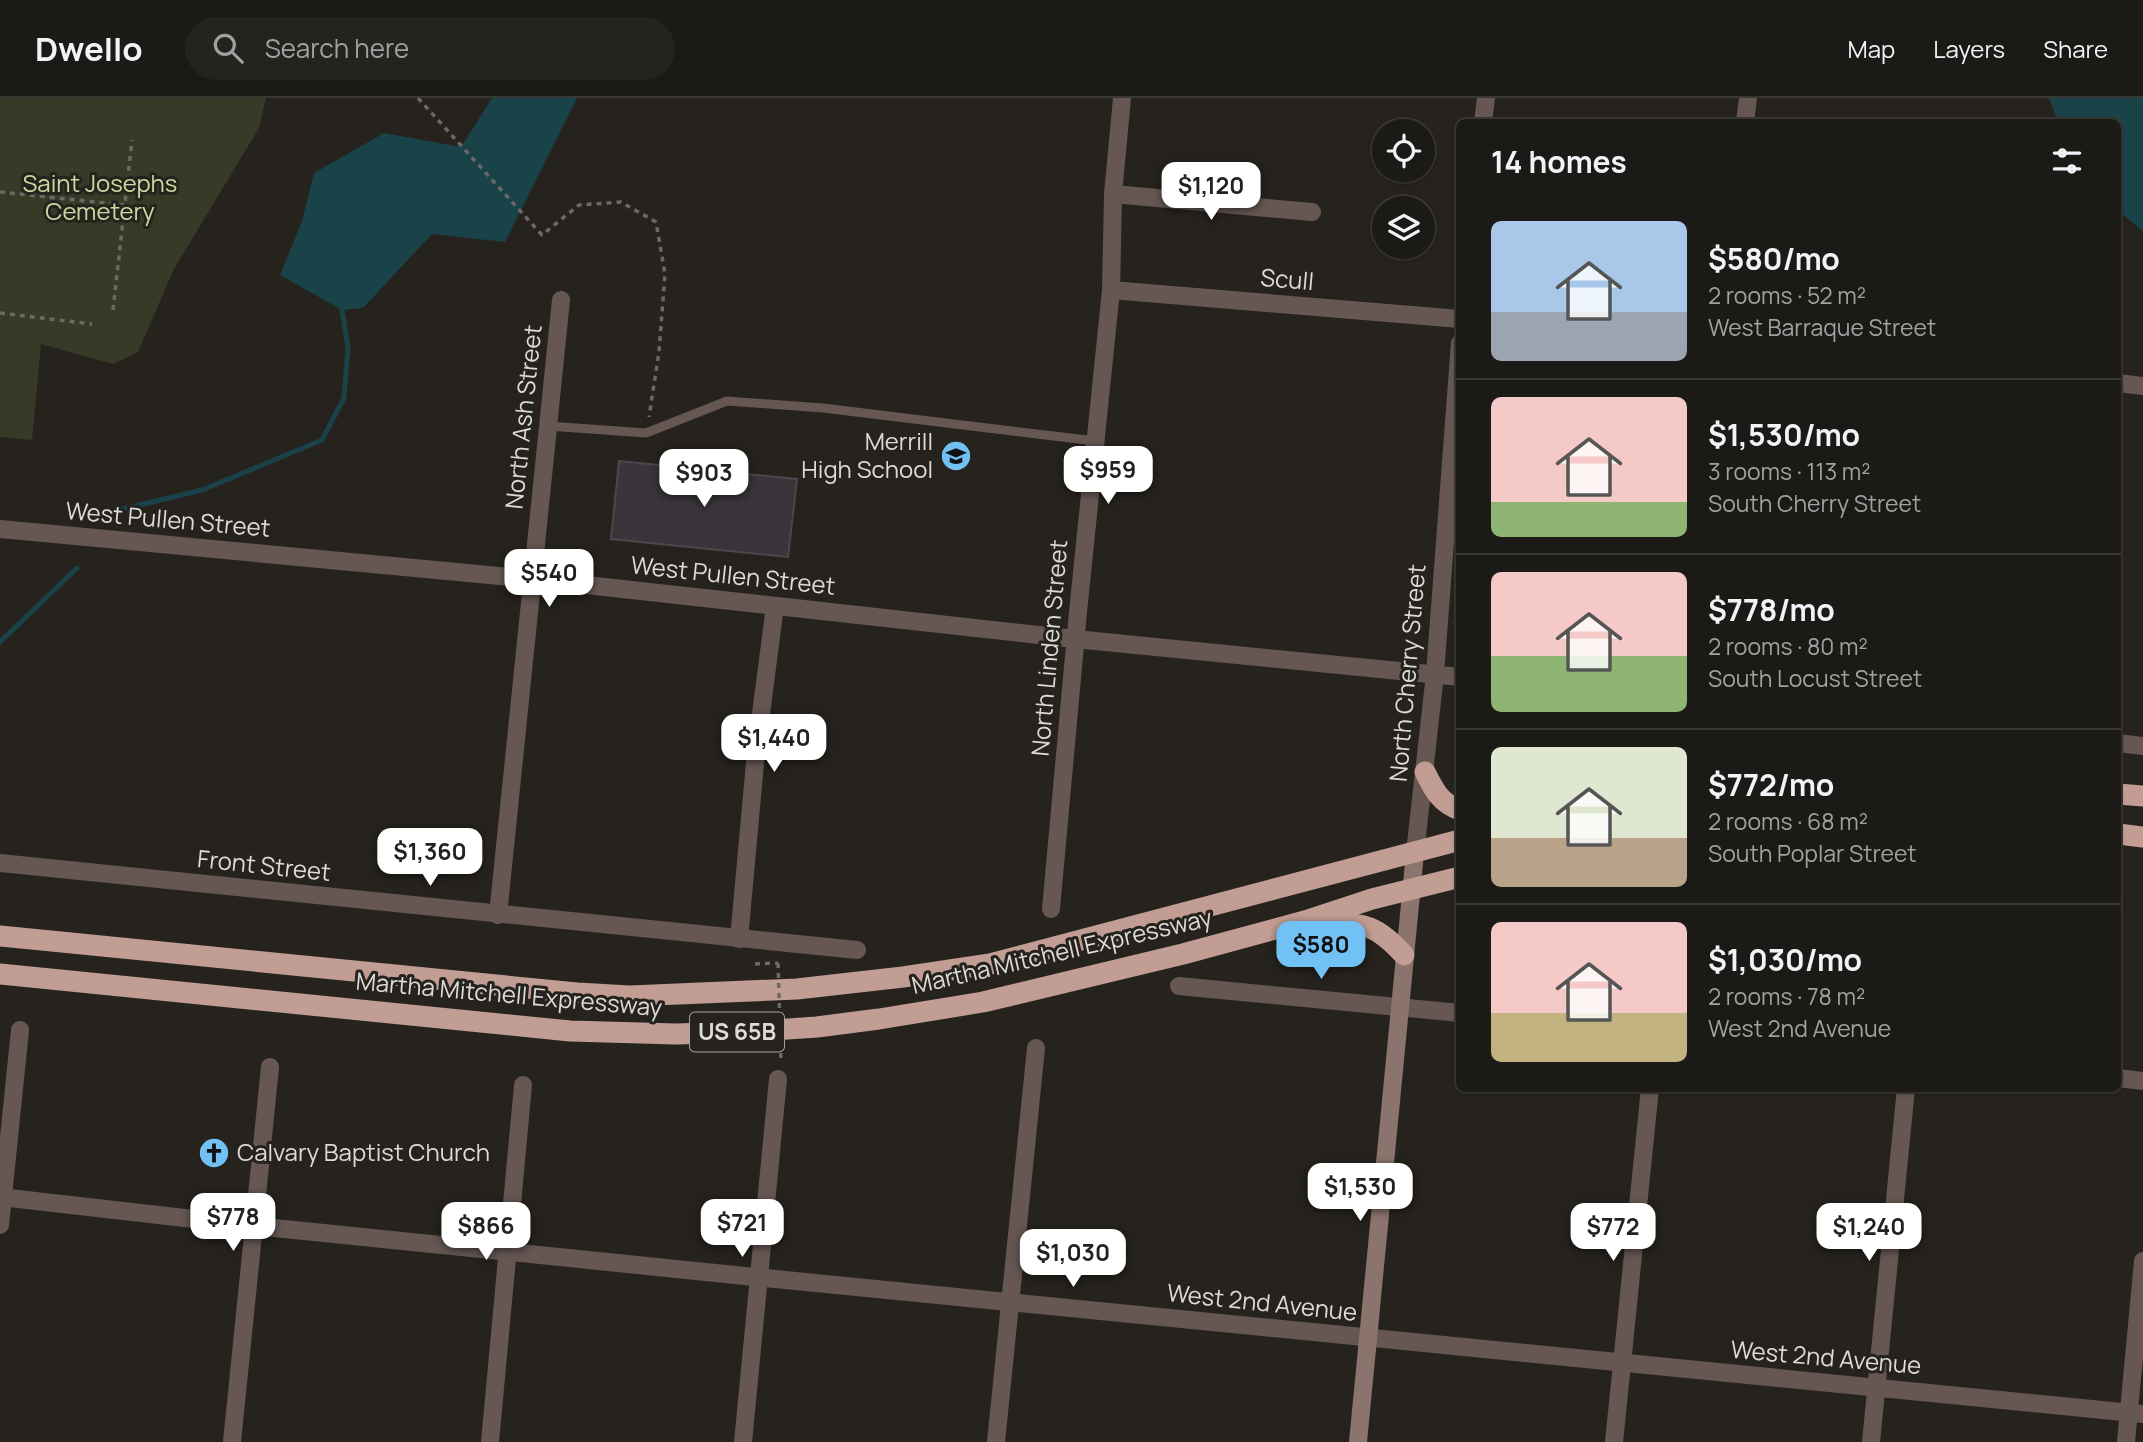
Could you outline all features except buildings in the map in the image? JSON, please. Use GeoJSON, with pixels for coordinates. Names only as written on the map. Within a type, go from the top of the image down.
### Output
{"type":"FeatureCollection","features":[{"type":"Feature","properties":{"kind":"highway"},"geometry":{"type":"LineString","coordinates":[[1425,772],[1436,794],[1450,807],[1456,809]]}},
{"type":"Feature","properties":{"kind":"highway"},"geometry":{"type":"LineString","coordinates":[[2121,794],[2143,796]]}},
{"type":"Feature","properties":{"kind":"highway"},"geometry":{"type":"LineString","coordinates":[[2121,834],[2143,837]]}},
{"type":"Feature","properties":{"kind":"highway","name":"Martha Mitchell Expressway"},"geometry":{"type":"LineString","coordinates":[[0,936],[577,993],[630,996],[783,990],[990,964],[1456,841]]}},
{"type":"Feature","properties":{"kind":"highway","name":"Martha Mitchell Expressway"},"geometry":{"type":"LineString","coordinates":[[0,974],[570,1031],[676,1034],[743,1032],[867,1021],[983,1002],[1306,921],[1372,899],[1456,878]]}},
{"type":"Feature","properties":{"kind":"highway"},"geometry":{"type":"LineString","coordinates":[[1306,921],[1364,925],[1387,936],[1404,955]]}},
{"type":"Feature","properties":{"kind":"main road","name":"North Cherry Street"},"geometry":{"type":"LineString","coordinates":[[1359,1442],[1415,853]]}},
{"type":"Feature","properties":{"kind":"street","name":"North Linden Street"},"geometry":{"type":"LineString","coordinates":[[1051,909],[1075,639],[1111,290],[1113,194],[1122,98]]}},
{"type":"Feature","properties":{"kind":"street"},"geometry":{"type":"LineString","coordinates":[[1483,119],[1486,98]]}},
{"type":"Feature","properties":{"kind":"street"},"geometry":{"type":"LineString","coordinates":[[1745,119],[1748,98]]}},
{"type":"Feature","properties":{"kind":"street"},"geometry":{"type":"LineString","coordinates":[[1113,194],[1312,212]]}},
{"type":"Feature","properties":{"kind":"street","name":"Scull"},"geometry":{"type":"LineString","coordinates":[[1111,290],[1456,319]]}},
{"type":"Feature","properties":{"kind":"street","name":"North Ash Street"},"geometry":{"type":"LineString","coordinates":[[498,915],[561,300]]}},
{"type":"Feature","properties":{"kind":"street"},"geometry":{"type":"LineString","coordinates":[[2121,383],[2143,386]]}},
{"type":"Feature","properties":{"kind":"street","name":"North Cherry Street"},"geometry":{"type":"LineString","coordinates":[[1415,853],[1435,674],[1456,396]]}},
{"type":"Feature","properties":{"kind":"street","name":"West Pullen Street"},"geometry":{"type":"LineString","coordinates":[[0,529],[532,579],[1075,639],[1456,677]]}},
{"type":"Feature","properties":{"kind":"street"},"geometry":{"type":"LineString","coordinates":[[739,939],[757,752],[775,606]]}},
{"type":"Feature","properties":{"kind":"street"},"geometry":{"type":"LineString","coordinates":[[2121,743],[2143,746]]}},
{"type":"Feature","properties":{"kind":"street","name":"Front Street"},"geometry":{"type":"LineString","coordinates":[[0,863],[857,950]]}},
{"type":"Feature","properties":{"kind":"street"},"geometry":{"type":"LineString","coordinates":[[1179,986],[1456,1013]]}},
{"type":"Feature","properties":{"kind":"street"},"geometry":{"type":"LineString","coordinates":[[0,1225],[20,1030]]}},
{"type":"Feature","properties":{"kind":"street"},"geometry":{"type":"LineString","coordinates":[[996,1442],[1036,1048]]}},
{"type":"Feature","properties":{"kind":"street"},"geometry":{"type":"LineString","coordinates":[[232,1442],[270,1067]]}},
{"type":"Feature","properties":{"kind":"street"},"geometry":{"type":"LineString","coordinates":[[2121,1078],[2143,1081]]}},
{"type":"Feature","properties":{"kind":"street"},"geometry":{"type":"LineString","coordinates":[[743,1442],[778,1079]]}},
{"type":"Feature","properties":{"kind":"street"},"geometry":{"type":"LineString","coordinates":[[490,1442],[523,1085]]}},
{"type":"Feature","properties":{"kind":"street"},"geometry":{"type":"LineString","coordinates":[[1614,1442],[1650,1092]]}},
{"type":"Feature","properties":{"kind":"street"},"geometry":{"type":"LineString","coordinates":[[1871,1442],[1906,1092]]}},
{"type":"Feature","properties":{"kind":"street","name":"West 2nd Avenue"},"geometry":{"type":"LineString","coordinates":[[1,1197],[760,1278],[2136,1413]]}},
{"type":"Feature","properties":{"kind":"street"},"geometry":{"type":"LineString","coordinates":[[2126,1442],[2136,1413],[2143,1261]]}},
{"type":"Feature","properties":{"kind":"lane"},"geometry":{"type":"LineString","coordinates":[[548,426],[646,433],[727,401],[824,408],[1095,441]]}},
{"type":"Feature","properties":{"kind":"path"},"geometry":{"type":"LineString","coordinates":[[418,98],[542,235],[579,205],[621,202],[656,222],[665,274],[659,352],[646,433]]}},
{"type":"Feature","properties":{"kind":"path"},"geometry":{"type":"LineString","coordinates":[[113,310],[132,140]]}},
{"type":"Feature","properties":{"kind":"path"},"geometry":{"type":"LineString","coordinates":[[0,192],[124,205]]}},
{"type":"Feature","properties":{"kind":"path"},"geometry":{"type":"LineString","coordinates":[[0,313],[92,324]]}},
{"type":"Feature","properties":{"kind":"path"},"geometry":{"type":"LineString","coordinates":[[755,964],[778,963],[781,1061]]}},
{"type":"Feature","properties":{"kind":"green space","name":"Saint Josephs Cemetery"},"geometry":{"type":"Polygon","coordinates":[[[0,98],[266,98],[259,128],[174,269],[138,352],[113,364],[41,344],[32,440],[0,437],[0,98]]]}},
{"type":"Feature","properties":{"kind":"water"},"geometry":{"type":"Polygon","coordinates":[[[492,98],[577,98],[505,242],[432,234],[363,308],[342,310],[280,275],[302,221],[314,173],[384,133],[461,147],[492,98]]]}},
{"type":"Feature","properties":{"kind":"water"},"geometry":{"type":"Polygon","coordinates":[[[2049,98],[2143,98],[2143,231],[2121,213],[2121,119],[2057,119],[2049,98]]]}},
{"type":"Feature","properties":{"kind":"waterway"},"geometry":{"type":"LineString","coordinates":[[119,510],[202,490],[322,440],[344,398],[348,348],[342,310]]}},
{"type":"Feature","properties":{"kind":"waterway"},"geometry":{"type":"LineString","coordinates":[[0,642],[77,568]]}},
{"type":"Feature","properties":{"kind":"place","name":"Merrill High School"},"geometry":{"type":"Point","coordinates":[956,456]}},
{"type":"Feature","properties":{"kind":"place","name":"Calvary Baptist Church"},"geometry":{"type":"Point","coordinates":[214,1153]}}]}
